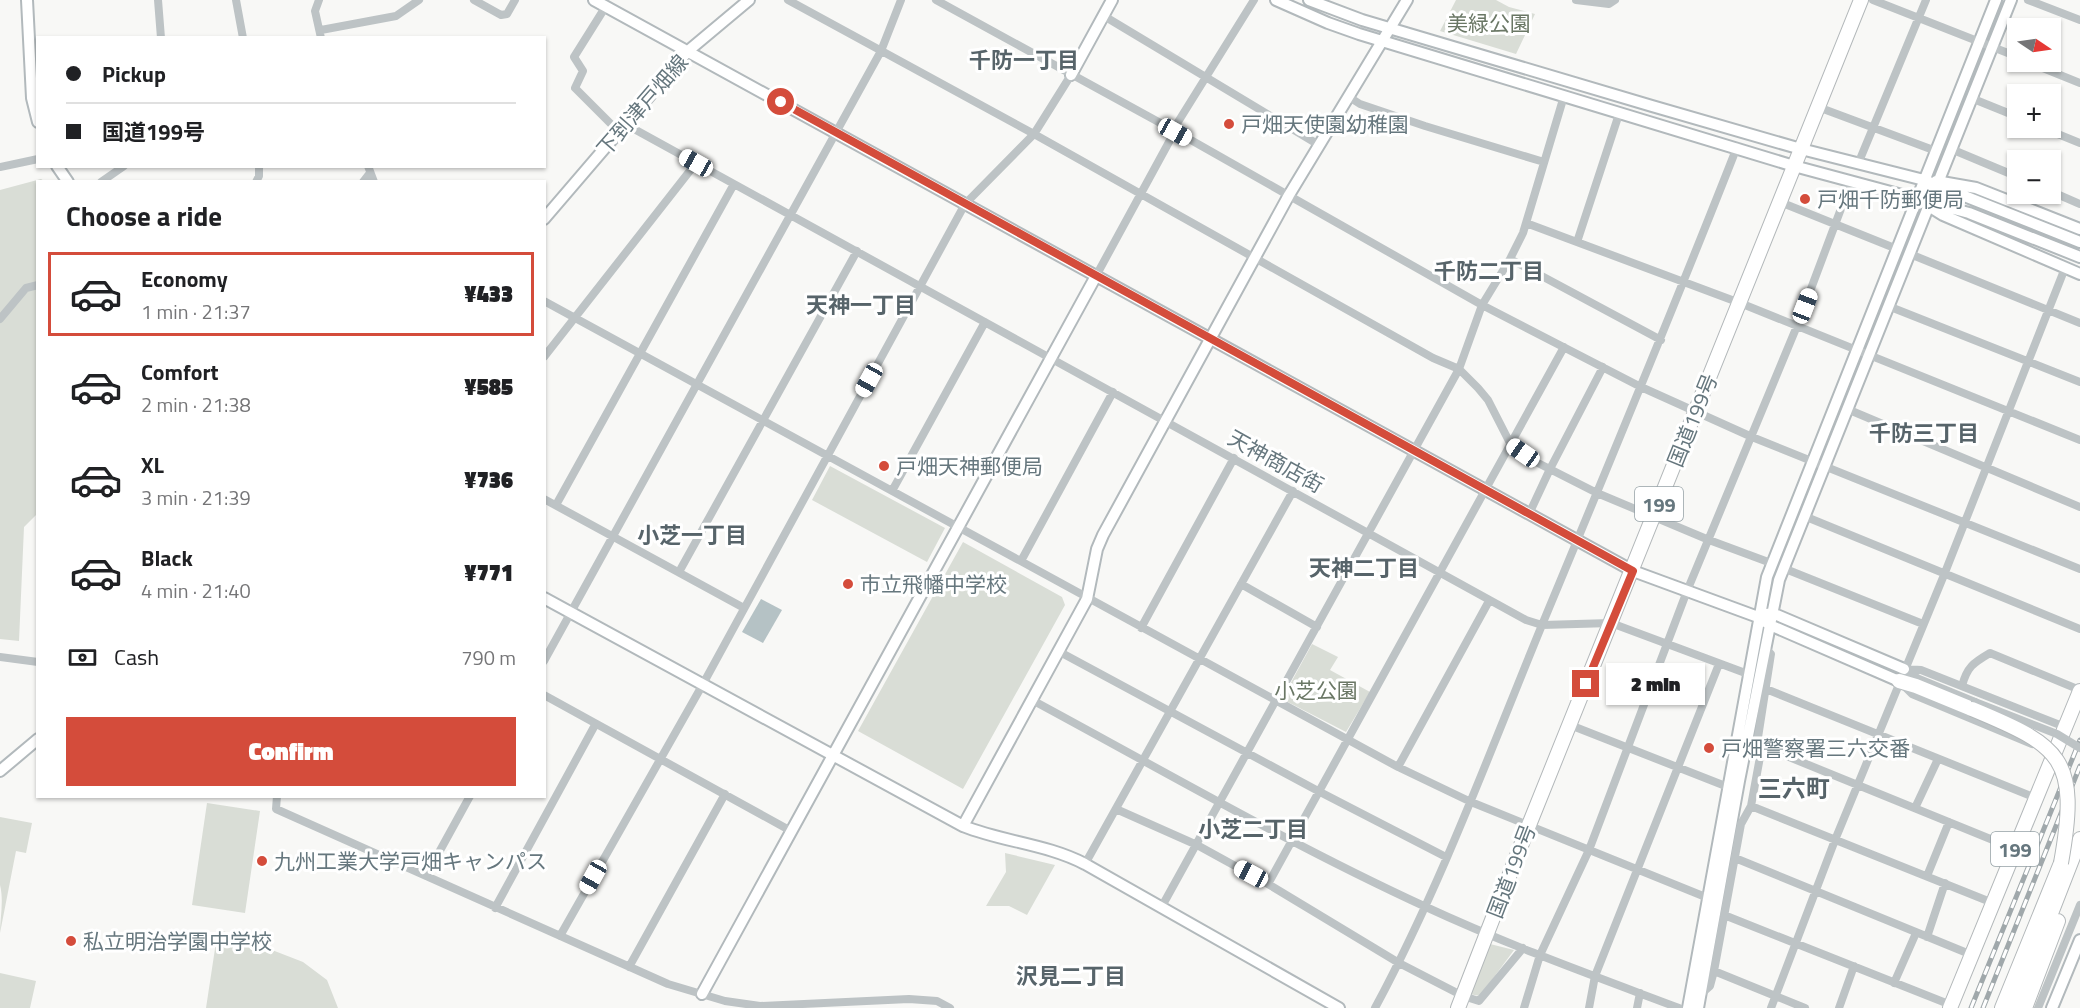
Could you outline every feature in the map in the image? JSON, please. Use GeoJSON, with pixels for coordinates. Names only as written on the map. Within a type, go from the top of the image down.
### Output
{"type":"FeatureCollection","features":[{"type":"Feature","properties":{"kind":"highway","name":"国道199号"},"geometry":{"type":"LineString","coordinates":[[1461,1002],[1529,825],[1861,0]]}},
{"type":"Feature","properties":{"kind":"highway"},"geometry":{"type":"LineString","coordinates":[[1901,675],[1916,686],[1973,705],[2040,738],[2060,754],[2068,765],[2076,785],[2077,808],[2072,831],[2002,1008]]}},
{"type":"Feature","properties":{"kind":"highway","name":"199"},"geometry":{"type":"LineString","coordinates":[[1951,1007],[2080,690]]}},
{"type":"Feature","properties":{"kind":"highway"},"geometry":{"type":"LineString","coordinates":[[2014,1008],[2080,839]]}},
{"type":"Feature","properties":{"kind":"highway"},"geometry":{"type":"LineString","coordinates":[[2025,1008],[2080,862]]}},
{"type":"Feature","properties":{"kind":"street"},"geometry":{"type":"LineString","coordinates":[[27,0],[32,98],[36,114]]}},
{"type":"Feature","properties":{"kind":"street"},"geometry":{"type":"LineString","coordinates":[[158,0],[161,36]]}},
{"type":"Feature","properties":{"kind":"street"},"geometry":{"type":"LineString","coordinates":[[236,0],[243,36]]}},
{"type":"Feature","properties":{"kind":"street"},"geometry":{"type":"LineString","coordinates":[[319,0],[315,11],[321,34],[396,16],[419,0]]}},
{"type":"Feature","properties":{"kind":"street"},"geometry":{"type":"LineString","coordinates":[[474,0],[501,15],[507,14],[515,0]]}},
{"type":"Feature","properties":{"kind":"street","name":"下到津戸畑線"},"geometry":{"type":"LineString","coordinates":[[546,217],[688,51],[749,0]]}},
{"type":"Feature","properties":{"kind":"street"},"geometry":{"type":"LineString","coordinates":[[788,0],[1034,134],[1433,358],[1459,369],[1488,400],[1511,445],[1550,468],[1597,493],[1709,540],[1771,563]]}},
{"type":"Feature","properties":{"kind":"street"},"geometry":{"type":"LineString","coordinates":[[546,657],[881,51],[901,0]]}},
{"type":"Feature","properties":{"kind":"street"},"geometry":{"type":"LineString","coordinates":[[936,0],[1289,195],[1482,305],[1641,387],[1696,413],[2080,568]]}},
{"type":"Feature","properties":{"kind":"street"},"geometry":{"type":"LineString","coordinates":[[560,936],[703,684],[965,204],[1034,134],[1071,75],[1112,0]]}},
{"type":"Feature","properties":{"kind":"street"},"geometry":{"type":"LineString","coordinates":[[702,994],[1174,131],[1254,0]]}},
{"type":"Feature","properties":{"kind":"street"},"geometry":{"type":"LineString","coordinates":[[1276,0],[1329,23],[1619,114],[1737,147],[1794,166],[1917,198],[1943,215],[2080,274]]}},
{"type":"Feature","properties":{"kind":"street"},"geometry":{"type":"LineString","coordinates":[[1309,0],[1390,28],[1801,149],[1924,180],[1976,188],[2080,229]]}},
{"type":"Feature","properties":{"kind":"street"},"geometry":{"type":"LineString","coordinates":[[963,826],[1087,599],[1097,549],[1289,195],[1407,0]]}},
{"type":"Feature","properties":{"kind":"street"},"geometry":{"type":"LineString","coordinates":[[1576,0],[1610,4],[1615,0]]}},
{"type":"Feature","properties":{"kind":"street"},"geometry":{"type":"LineString","coordinates":[[1873,0],[2007,53]]}},
{"type":"Feature","properties":{"kind":"street"},"geometry":{"type":"LineString","coordinates":[[1858,164],[1926,0]]}},
{"type":"Feature","properties":{"kind":"street"},"geometry":{"type":"LineString","coordinates":[[1689,1008],[1758,617],[1771,563],[1996,0]]}},
{"type":"Feature","properties":{"kind":"street"},"geometry":{"type":"LineString","coordinates":[[1698,1008],[1765,648],[1784,568],[2011,0]]}},
{"type":"Feature","properties":{"kind":"street"},"geometry":{"type":"LineString","coordinates":[[2028,0],[2080,20]]}},
{"type":"Feature","properties":{"kind":"street"},"geometry":{"type":"LineString","coordinates":[[601,2],[1633,571],[1758,617],[1770,625],[1901,675],[1921,670],[2065,727]]}},
{"type":"Feature","properties":{"kind":"street","name":"天神商店街"},"geometry":{"type":"LineString","coordinates":[[601,2],[574,57],[583,71],[575,88],[622,128],[734,183],[1489,601],[1526,620],[1542,625]]}},
{"type":"Feature","properties":{"kind":"street"},"geometry":{"type":"LineString","coordinates":[[1104,16],[1319,145]]}},
{"type":"Feature","properties":{"kind":"street"},"geometry":{"type":"LineString","coordinates":[[2054,72],[2080,82]]}},
{"type":"Feature","properties":{"kind":"street"},"geometry":{"type":"LineString","coordinates":[[1161,908],[1459,369],[1482,305],[1510,259],[1526,223],[1564,96]]}},
{"type":"Feature","properties":{"kind":"street"},"geometry":{"type":"LineString","coordinates":[[1349,97],[1360,104],[1425,126],[1544,162]]}},
{"type":"Feature","properties":{"kind":"street"},"geometry":{"type":"LineString","coordinates":[[1971,98],[2007,113]]}},
{"type":"Feature","properties":{"kind":"street"},"geometry":{"type":"LineString","coordinates":[[1818,107],[1936,152]]}},
{"type":"Feature","properties":{"kind":"street"},"geometry":{"type":"LineString","coordinates":[[1577,242],[1619,114]]}},
{"type":"Feature","properties":{"kind":"street"},"geometry":{"type":"LineString","coordinates":[[2061,135],[2080,143]]}},
{"type":"Feature","properties":{"kind":"street"},"geometry":{"type":"LineString","coordinates":[[1375,1008],[1399,963],[1471,802],[1737,147]]}},
{"type":"Feature","properties":{"kind":"street"},"geometry":{"type":"LineString","coordinates":[[1951,149],[2007,172]]}},
{"type":"Feature","properties":{"kind":"street"},"geometry":{"type":"LineString","coordinates":[[0,167],[36,159]]}},
{"type":"Feature","properties":{"kind":"street"},"geometry":{"type":"LineString","coordinates":[[546,354],[696,163]]}},
{"type":"Feature","properties":{"kind":"street"},"geometry":{"type":"LineString","coordinates":[[104,180],[121,168]]}},
{"type":"Feature","properties":{"kind":"street"},"geometry":{"type":"LineString","coordinates":[[1524,1008],[1540,955],[1589,850],[1687,591],[1797,326],[1851,182]]}},
{"type":"Feature","properties":{"kind":"street"},"geometry":{"type":"LineString","coordinates":[[556,505],[734,183]]}},
{"type":"Feature","properties":{"kind":"street"},"geometry":{"type":"LineString","coordinates":[[1938,183],[1974,200],[2080,242]]}},
{"type":"Feature","properties":{"kind":"street"},"geometry":{"type":"LineString","coordinates":[[2061,196],[2080,204]]}},
{"type":"Feature","properties":{"kind":"street"},"geometry":{"type":"LineString","coordinates":[[1780,202],[1897,249]]}},
{"type":"Feature","properties":{"kind":"street"},"geometry":{"type":"LineString","coordinates":[[1930,205],[1970,213],[2080,256]]}},
{"type":"Feature","properties":{"kind":"street"},"geometry":{"type":"LineString","coordinates":[[1526,223],[1740,303],[2080,440]]}},
{"type":"Feature","properties":{"kind":"street"},"geometry":{"type":"LineString","coordinates":[[679,572],[857,251]]}},
{"type":"Feature","properties":{"kind":"street"},"geometry":{"type":"LineString","coordinates":[[1910,254],[2080,323]]}},
{"type":"Feature","properties":{"kind":"street"},"geometry":{"type":"LineString","coordinates":[[1510,259],[1660,340]]}},
{"type":"Feature","properties":{"kind":"street"},"geometry":{"type":"LineString","coordinates":[[1771,1008],[1835,840],[1965,523],[2065,268]]}},
{"type":"Feature","properties":{"kind":"street"},"geometry":{"type":"LineString","coordinates":[[0,319],[26,288],[36,286]]}},
{"type":"Feature","properties":{"kind":"street"},"geometry":{"type":"LineString","coordinates":[[546,302],[1398,768],[1471,802],[1708,898]]}},
{"type":"Feature","properties":{"kind":"street"},"geometry":{"type":"LineString","coordinates":[[1888,306],[2080,382]]}},
{"type":"Feature","properties":{"kind":"street"},"geometry":{"type":"LineString","coordinates":[[892,491],[986,322]]}},
{"type":"Feature","properties":{"kind":"street"},"geometry":{"type":"LineString","coordinates":[[1269,884],[1564,347]]}},
{"type":"Feature","properties":{"kind":"street"},"geometry":{"type":"LineString","coordinates":[[1529,514],[1550,468],[1603,367]]}},
{"type":"Feature","properties":{"kind":"street"},"geometry":{"type":"LineString","coordinates":[[1021,561],[1113,392]]}},
{"type":"Feature","properties":{"kind":"street"},"geometry":{"type":"LineString","coordinates":[[1847,409],[2080,507]]}},
{"type":"Feature","properties":{"kind":"street"},"geometry":{"type":"LineString","coordinates":[[1141,628],[1234,458]]}},
{"type":"Feature","properties":{"kind":"street"},"geometry":{"type":"LineString","coordinates":[[1086,864],[1293,491]]}},
{"type":"Feature","properties":{"kind":"street"},"geometry":{"type":"LineString","coordinates":[[546,500],[744,609]]}},
{"type":"Feature","properties":{"kind":"street"},"geometry":{"type":"LineString","coordinates":[[1804,516],[2080,629]]}},
{"type":"Feature","properties":{"kind":"street"},"geometry":{"type":"LineString","coordinates":[[1784,568],[1923,624]]}},
{"type":"Feature","properties":{"kind":"street"},"geometry":{"type":"LineString","coordinates":[[1241,584],[1317,627]]}},
{"type":"Feature","properties":{"kind":"street"},"geometry":{"type":"LineString","coordinates":[[546,599],[963,826],[985,835],[1048,848],[1086,864],[1340,1008]]}},
{"type":"Feature","properties":{"kind":"street"},"geometry":{"type":"LineString","coordinates":[[1398,768],[1489,601]]}},
{"type":"Feature","properties":{"kind":"street"},"geometry":{"type":"LineString","coordinates":[[1758,617],[1772,613],[1901,675],[1912,694],[2054,753]]}},
{"type":"Feature","properties":{"kind":"street"},"geometry":{"type":"LineString","coordinates":[[1542,625],[1611,623],[1748,674]]}},
{"type":"Feature","properties":{"kind":"street"},"geometry":{"type":"LineString","coordinates":[[1700,994],[1710,986],[1741,824],[1751,806],[1760,757],[1757,744],[1771,654],[1765,648]]}},
{"type":"Feature","properties":{"kind":"street"},"geometry":{"type":"LineString","coordinates":[[1058,651],[1446,857]]}},
{"type":"Feature","properties":{"kind":"street"},"geometry":{"type":"LineString","coordinates":[[1962,686],[1972,663],[1990,653],[2080,690]]}},
{"type":"Feature","properties":{"kind":"street"},"geometry":{"type":"LineString","coordinates":[[0,657],[36,662]]}},
{"type":"Feature","properties":{"kind":"street"},"geometry":{"type":"LineString","coordinates":[[1589,1008],[1595,976],[1719,664]]}},
{"type":"Feature","properties":{"kind":"street"},"geometry":{"type":"LineString","coordinates":[[1766,689],[2036,798]]}},
{"type":"Feature","properties":{"kind":"street"},"geometry":{"type":"LineString","coordinates":[[546,697],[791,831]]}},
{"type":"Feature","properties":{"kind":"street"},"geometry":{"type":"LineString","coordinates":[[1032,700],[1292,841],[1424,907],[1540,955],[1679,1008]]}},
{"type":"Feature","properties":{"kind":"street"},"geometry":{"type":"LineString","coordinates":[[1973,705],[2057,735],[2080,748]]}},
{"type":"Feature","properties":{"kind":"street"},"geometry":{"type":"LineString","coordinates":[[495,908],[596,725]]}},
{"type":"Feature","properties":{"kind":"street"},"geometry":{"type":"LineString","coordinates":[[1570,725],[1728,787]]}},
{"type":"Feature","properties":{"kind":"street"},"geometry":{"type":"LineString","coordinates":[[0,771],[36,741]]}},
{"type":"Feature","properties":{"kind":"street"},"geometry":{"type":"LineString","coordinates":[[1757,744],[2015,849]]}},
{"type":"Feature","properties":{"kind":"street"},"geometry":{"type":"LineString","coordinates":[[1915,808],[1938,759]]}},
{"type":"Feature","properties":{"kind":"street"},"geometry":{"type":"LineString","coordinates":[[629,967],[724,794]]}},
{"type":"Feature","properties":{"kind":"street"},"geometry":{"type":"LineString","coordinates":[[277,798],[276,810],[668,984],[726,1001],[760,1006],[920,999],[937,1002],[950,1008]]}},
{"type":"Feature","properties":{"kind":"street"},"geometry":{"type":"LineString","coordinates":[[426,876],[469,798]]}},
{"type":"Feature","properties":{"kind":"street"},"geometry":{"type":"LineString","coordinates":[[1751,806],[1993,903]]}},
{"type":"Feature","properties":{"kind":"street"},"geometry":{"type":"LineString","coordinates":[[1116,809],[1197,845],[1269,884],[1461,1002],[1479,1001],[1523,948]]}},
{"type":"Feature","properties":{"kind":"street"},"geometry":{"type":"LineString","coordinates":[[1927,876],[1949,822]]}},
{"type":"Feature","properties":{"kind":"street"},"geometry":{"type":"LineString","coordinates":[[1734,858],[1972,955]]}},
{"type":"Feature","properties":{"kind":"street"},"geometry":{"type":"LineString","coordinates":[[1927,937],[1944,884]]}},
{"type":"Feature","properties":{"kind":"street"},"geometry":{"type":"LineString","coordinates":[[2038,1008],[2080,905]]}},
{"type":"Feature","properties":{"kind":"street"},"geometry":{"type":"LineString","coordinates":[[1724,915],[1951,1007]]}},
{"type":"Feature","properties":{"kind":"street"},"geometry":{"type":"LineString","coordinates":[[1894,983],[1917,933]]}},
{"type":"Feature","properties":{"kind":"street"},"geometry":{"type":"LineString","coordinates":[[2052,1008],[2080,940]]}},
{"type":"Feature","properties":{"kind":"street"},"geometry":{"type":"LineString","coordinates":[[1839,1008],[1854,966]]}},
{"type":"Feature","properties":{"kind":"street"},"geometry":{"type":"LineString","coordinates":[[1714,971],[1805,1008]]}},
{"type":"Feature","properties":{"kind":"street"},"geometry":{"type":"LineString","coordinates":[[1637,1008],[1640,993]]}},
{"type":"Feature","properties":{"kind":"green space","name":"美緑公園"},"geometry":{"type":"Polygon","coordinates":[[[1456,0],[1496,0],[1509,7],[1535,14],[1516,54],[1440,31],[1456,0]]]}},
{"type":"Feature","properties":{"kind":"green space"},"geometry":{"type":"Polygon","coordinates":[[[36,180],[36,515],[24,527],[19,641],[0,639],[0,190],[36,180]]]}},
{"type":"Feature","properties":{"kind":"green space"},"geometry":{"type":"Polygon","coordinates":[[[830,466],[945,528],[927,562],[812,500],[830,466]]]}},
{"type":"Feature","properties":{"kind":"green space"},"geometry":{"type":"Polygon","coordinates":[[[963,542],[1062,597],[1065,605],[963,789],[858,731],[963,542]]]}},
{"type":"Feature","properties":{"kind":"green space","name":"小芝公園"},"geometry":{"type":"Polygon","coordinates":[[[1312,644],[1338,657],[1330,670],[1370,692],[1346,732],[1282,699],[1312,644]]]}},
{"type":"Feature","properties":{"kind":"green space"},"geometry":{"type":"Polygon","coordinates":[[[207,803],[260,811],[245,913],[192,905],[207,803]]]}},
{"type":"Feature","properties":{"kind":"green space"},"geometry":{"type":"Polygon","coordinates":[[[0,817],[32,823],[26,853],[16,851],[0,933],[2,903],[0,817]]]}},
{"type":"Feature","properties":{"kind":"green space"},"geometry":{"type":"Polygon","coordinates":[[[1005,853],[1055,865],[1027,915],[1009,906],[986,906],[1006,872],[1005,853]]]}},
{"type":"Feature","properties":{"kind":"green space"},"geometry":{"type":"Polygon","coordinates":[[[218,929],[303,962],[327,980],[338,1008],[206,1008],[218,929]]]}},
{"type":"Feature","properties":{"kind":"green space"},"geometry":{"type":"Polygon","coordinates":[[[1490,944],[1514,950],[1480,996],[1469,994],[1490,944]]]}},
{"type":"Feature","properties":{"kind":"green space"},"geometry":{"type":"Polygon","coordinates":[[[0,973],[36,981],[30,1008],[0,1008],[0,973]]]}},
{"type":"Feature","properties":{"kind":"shaded area"},"geometry":{"type":"Polygon","coordinates":[[[761,599],[782,610],[763,643],[742,632],[761,599]]]}},
{"type":"Feature","properties":{"kind":"railway"},"geometry":{"type":"LineString","coordinates":[[1971,1008],[2080,740]]}},
{"type":"Feature","properties":{"kind":"railway"},"geometry":{"type":"LineString","coordinates":[[1983,1008],[2080,766]]}},
{"type":"Feature","properties":{"kind":"place","name":"戸畑天使園幼稚園"},"geometry":{"type":"Point","coordinates":[1229,124]}},
{"type":"Feature","properties":{"kind":"place","name":"戸畑千防郵便局"},"geometry":{"type":"Point","coordinates":[1805,199]}},
{"type":"Feature","properties":{"kind":"place","name":"戸畑天神郵便局"},"geometry":{"type":"Point","coordinates":[884,466]}},
{"type":"Feature","properties":{"kind":"place","name":"市立飛幡中学校"},"geometry":{"type":"Point","coordinates":[848,584]}},
{"type":"Feature","properties":{"kind":"place","name":"戸畑警察署三六交番"},"geometry":{"type":"Point","coordinates":[1709,748]}},
{"type":"Feature","properties":{"kind":"place","name":"九州工業大学戸畑キャンパス"},"geometry":{"type":"Point","coordinates":[262,861]}},
{"type":"Feature","properties":{"kind":"place","name":"私立明治学園中学校"},"geometry":{"type":"Point","coordinates":[71,941]}},
{"type":"Feature","properties":{"kind":"district","name":"千防一丁目"},"geometry":{"type":"Point","coordinates":[1024,60]}},
{"type":"Feature","properties":{"kind":"district","name":"千防二丁目"},"geometry":{"type":"Point","coordinates":[1489,271]}},
{"type":"Feature","properties":{"kind":"district","name":"天神一丁目"},"geometry":{"type":"Point","coordinates":[861,305]}},
{"type":"Feature","properties":{"kind":"district","name":"千防三丁目"},"geometry":{"type":"Point","coordinates":[1924,433]}},
{"type":"Feature","properties":{"kind":"district","name":"小芝一丁目"},"geometry":{"type":"Point","coordinates":[692,535]}},
{"type":"Feature","properties":{"kind":"district","name":"天神二丁目"},"geometry":{"type":"Point","coordinates":[1364,568]}},
{"type":"Feature","properties":{"kind":"district","name":"三六町"},"geometry":{"type":"Point","coordinates":[1794,788]}},
{"type":"Feature","properties":{"kind":"district","name":"小芝二丁目"},"geometry":{"type":"Point","coordinates":[1253,829]}},
{"type":"Feature","properties":{"kind":"district","name":"沢見二丁目"},"geometry":{"type":"Point","coordinates":[1071,976]}},
{"type":"Feature","properties":{"kind":"route"},"geometry":{"type":"LineString","coordinates":[[781,102],[1633,571],[1586,684]]}}]}
